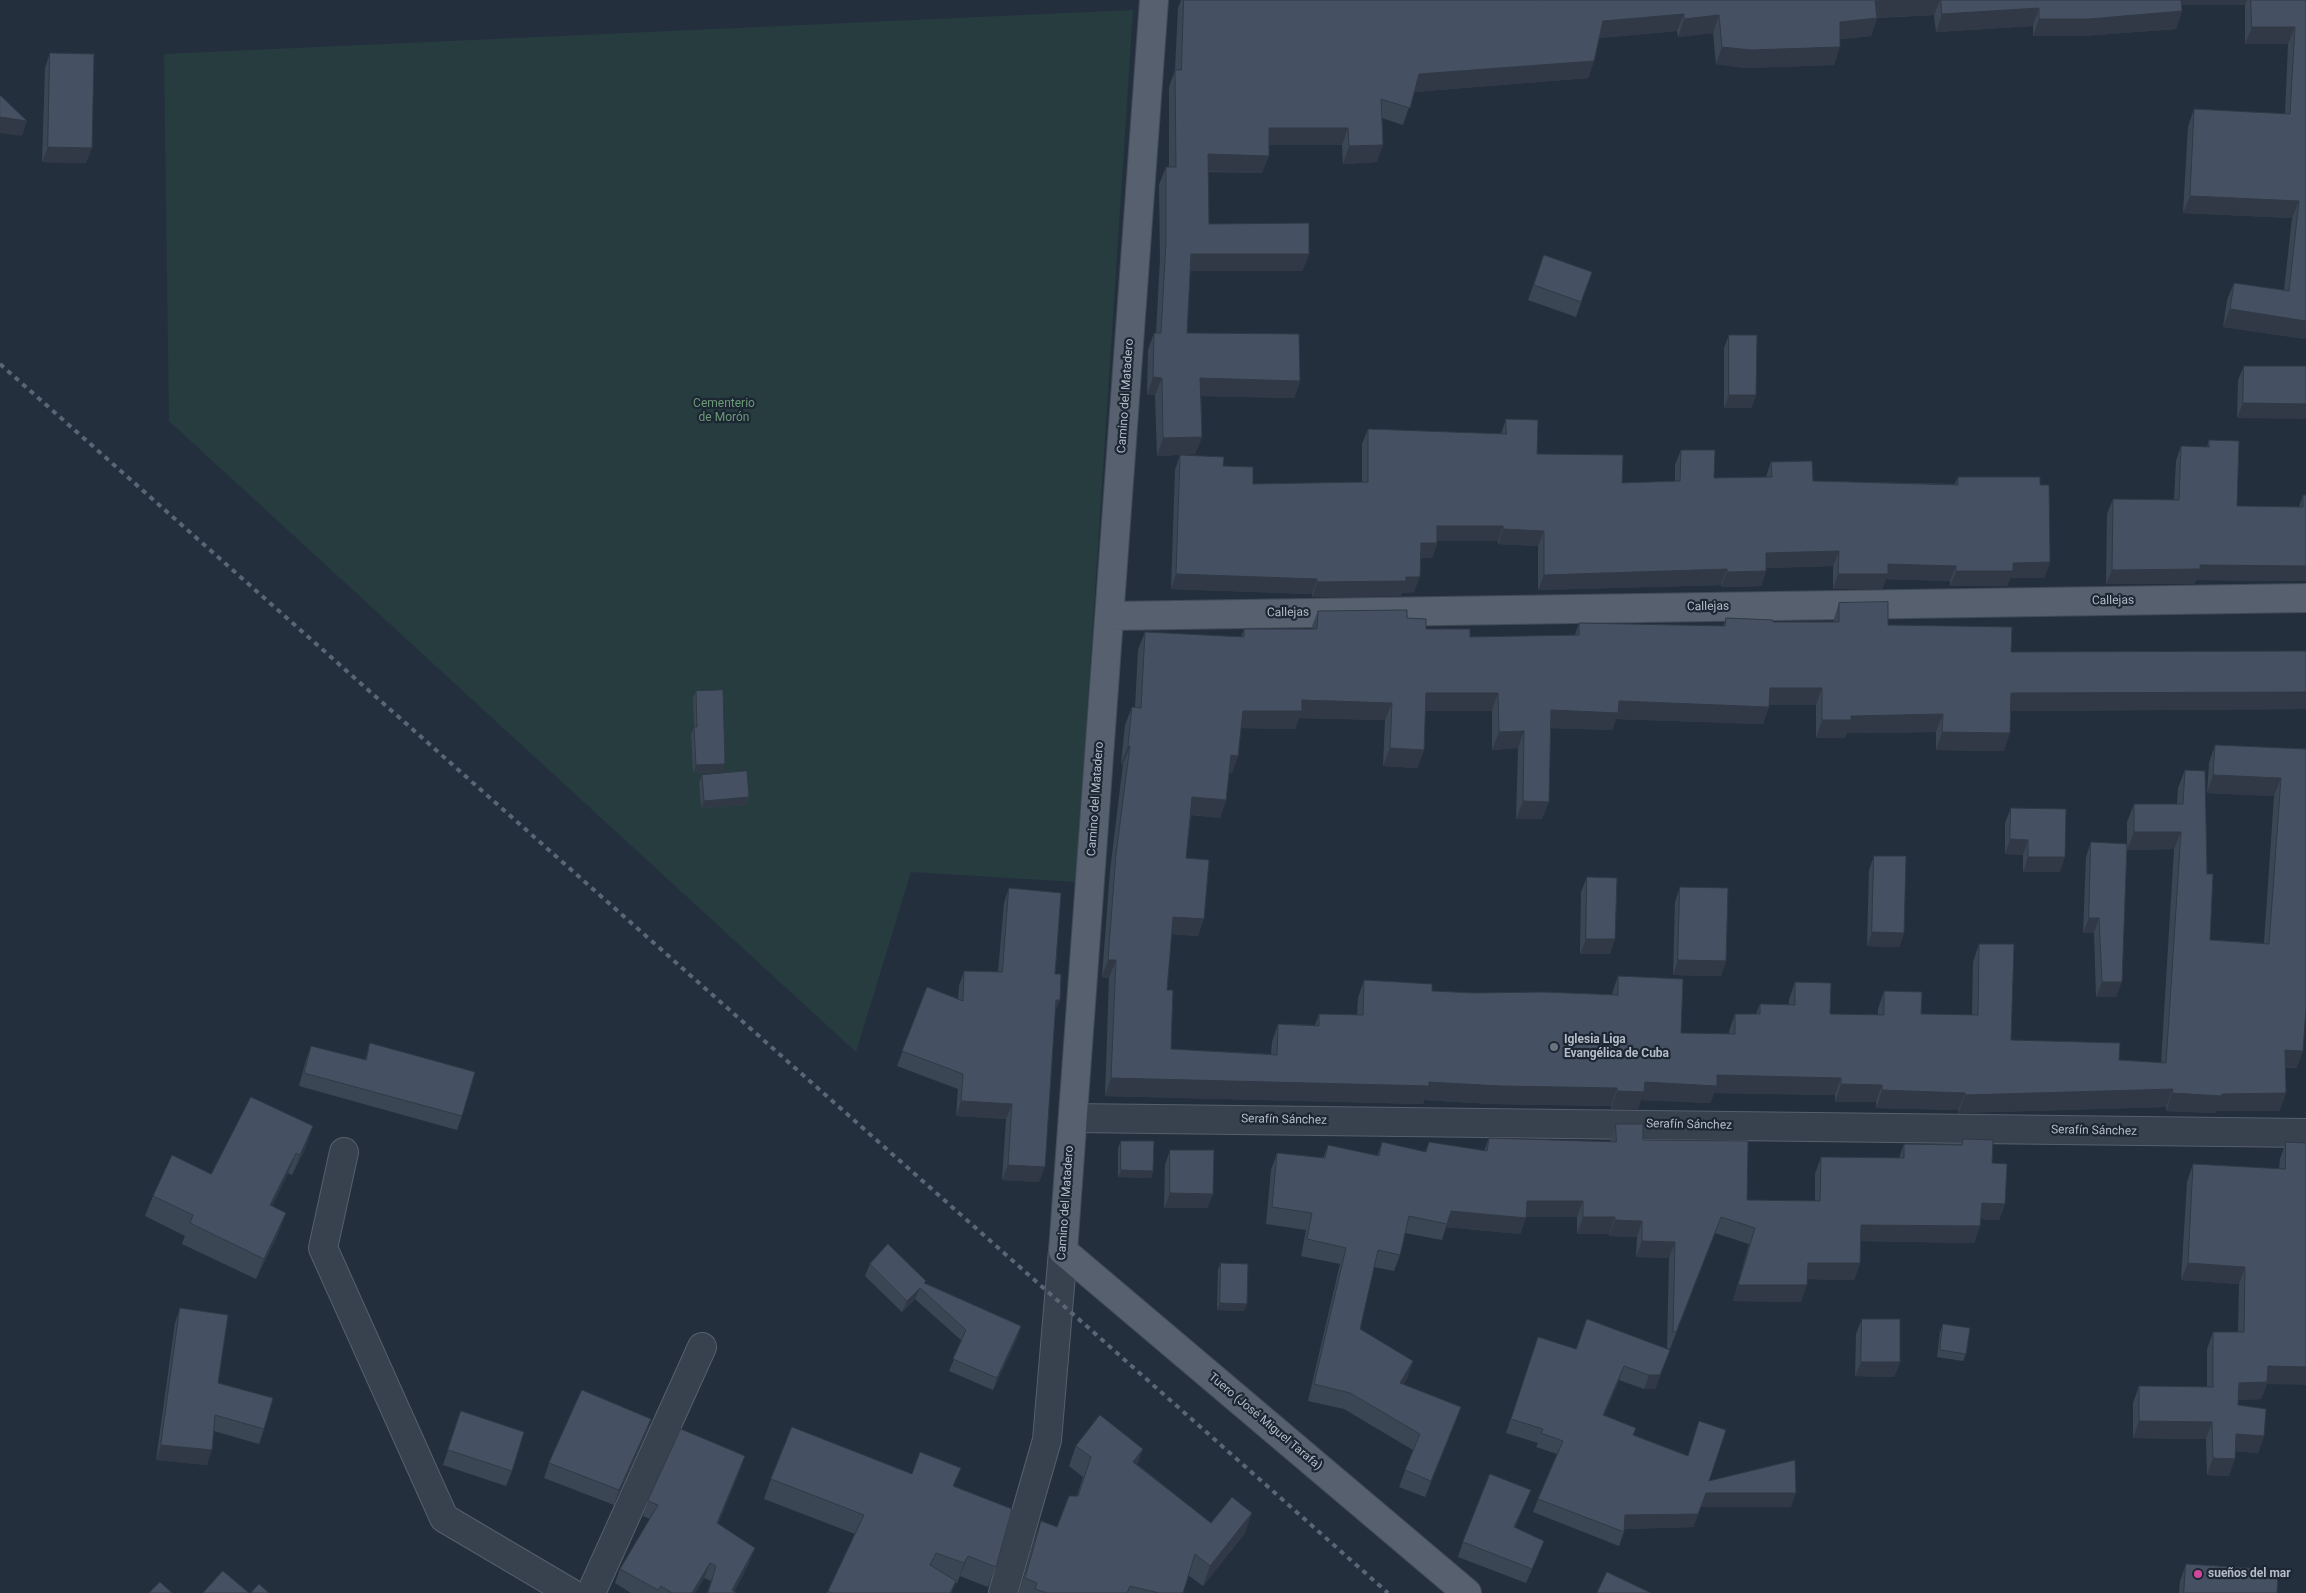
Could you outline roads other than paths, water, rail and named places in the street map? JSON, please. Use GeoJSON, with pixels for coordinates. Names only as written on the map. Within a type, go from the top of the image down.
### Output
{"type":"FeatureCollection","features":[{"type":"Feature","properties":{"kind":"main road","name":"Camino del Matadero"},"geometry":{"type":"LineString","coordinates":[[1063,1250],[1154,0]]}},
{"type":"Feature","properties":{"kind":"main road","name":"Callejas"},"geometry":{"type":"LineString","coordinates":[[1110,616],[2306,598]]}},
{"type":"Feature","properties":{"kind":"main road","name":"Tuero (José Miguel Tarafa)"},"geometry":{"type":"LineString","coordinates":[[1063,1250],[1467,1593]]}},
{"type":"Feature","properties":{"kind":"street","name":"Serafín Sánchez"},"geometry":{"type":"LineString","coordinates":[[1073,1118],[2306,1133]]}},
{"type":"Feature","properties":{"kind":"street"},"geometry":{"type":"LineString","coordinates":[[344,1152],[323,1248],[444,1518],[571,1593]]}},
{"type":"Feature","properties":{"kind":"street","name":"Camino del Matadero"},"geometry":{"type":"LineString","coordinates":[[1003,1593],[1046,1440],[1063,1250]]}},
{"type":"Feature","properties":{"kind":"street"},"geometry":{"type":"LineString","coordinates":[[591,1593],[702,1347]]}},
{"type":"Feature","properties":{"kind":"railway"},"geometry":{"type":"LineString","coordinates":[[0,364],[1388,1593]]}},
{"type":"Feature","properties":{"kind":"place","name":"Iglesia Liga Evangélica de Cuba"},"geometry":{"type":"Point","coordinates":[1554,1047]}},
{"type":"Feature","properties":{"kind":"place","name":"sueños del mar"},"geometry":{"type":"Point","coordinates":[2198,1574]}},
{"type":"Feature","properties":{"kind":"park label","name":"Cementerio de Morón"},"geometry":{"type":"Point","coordinates":[724,411]}}]}
